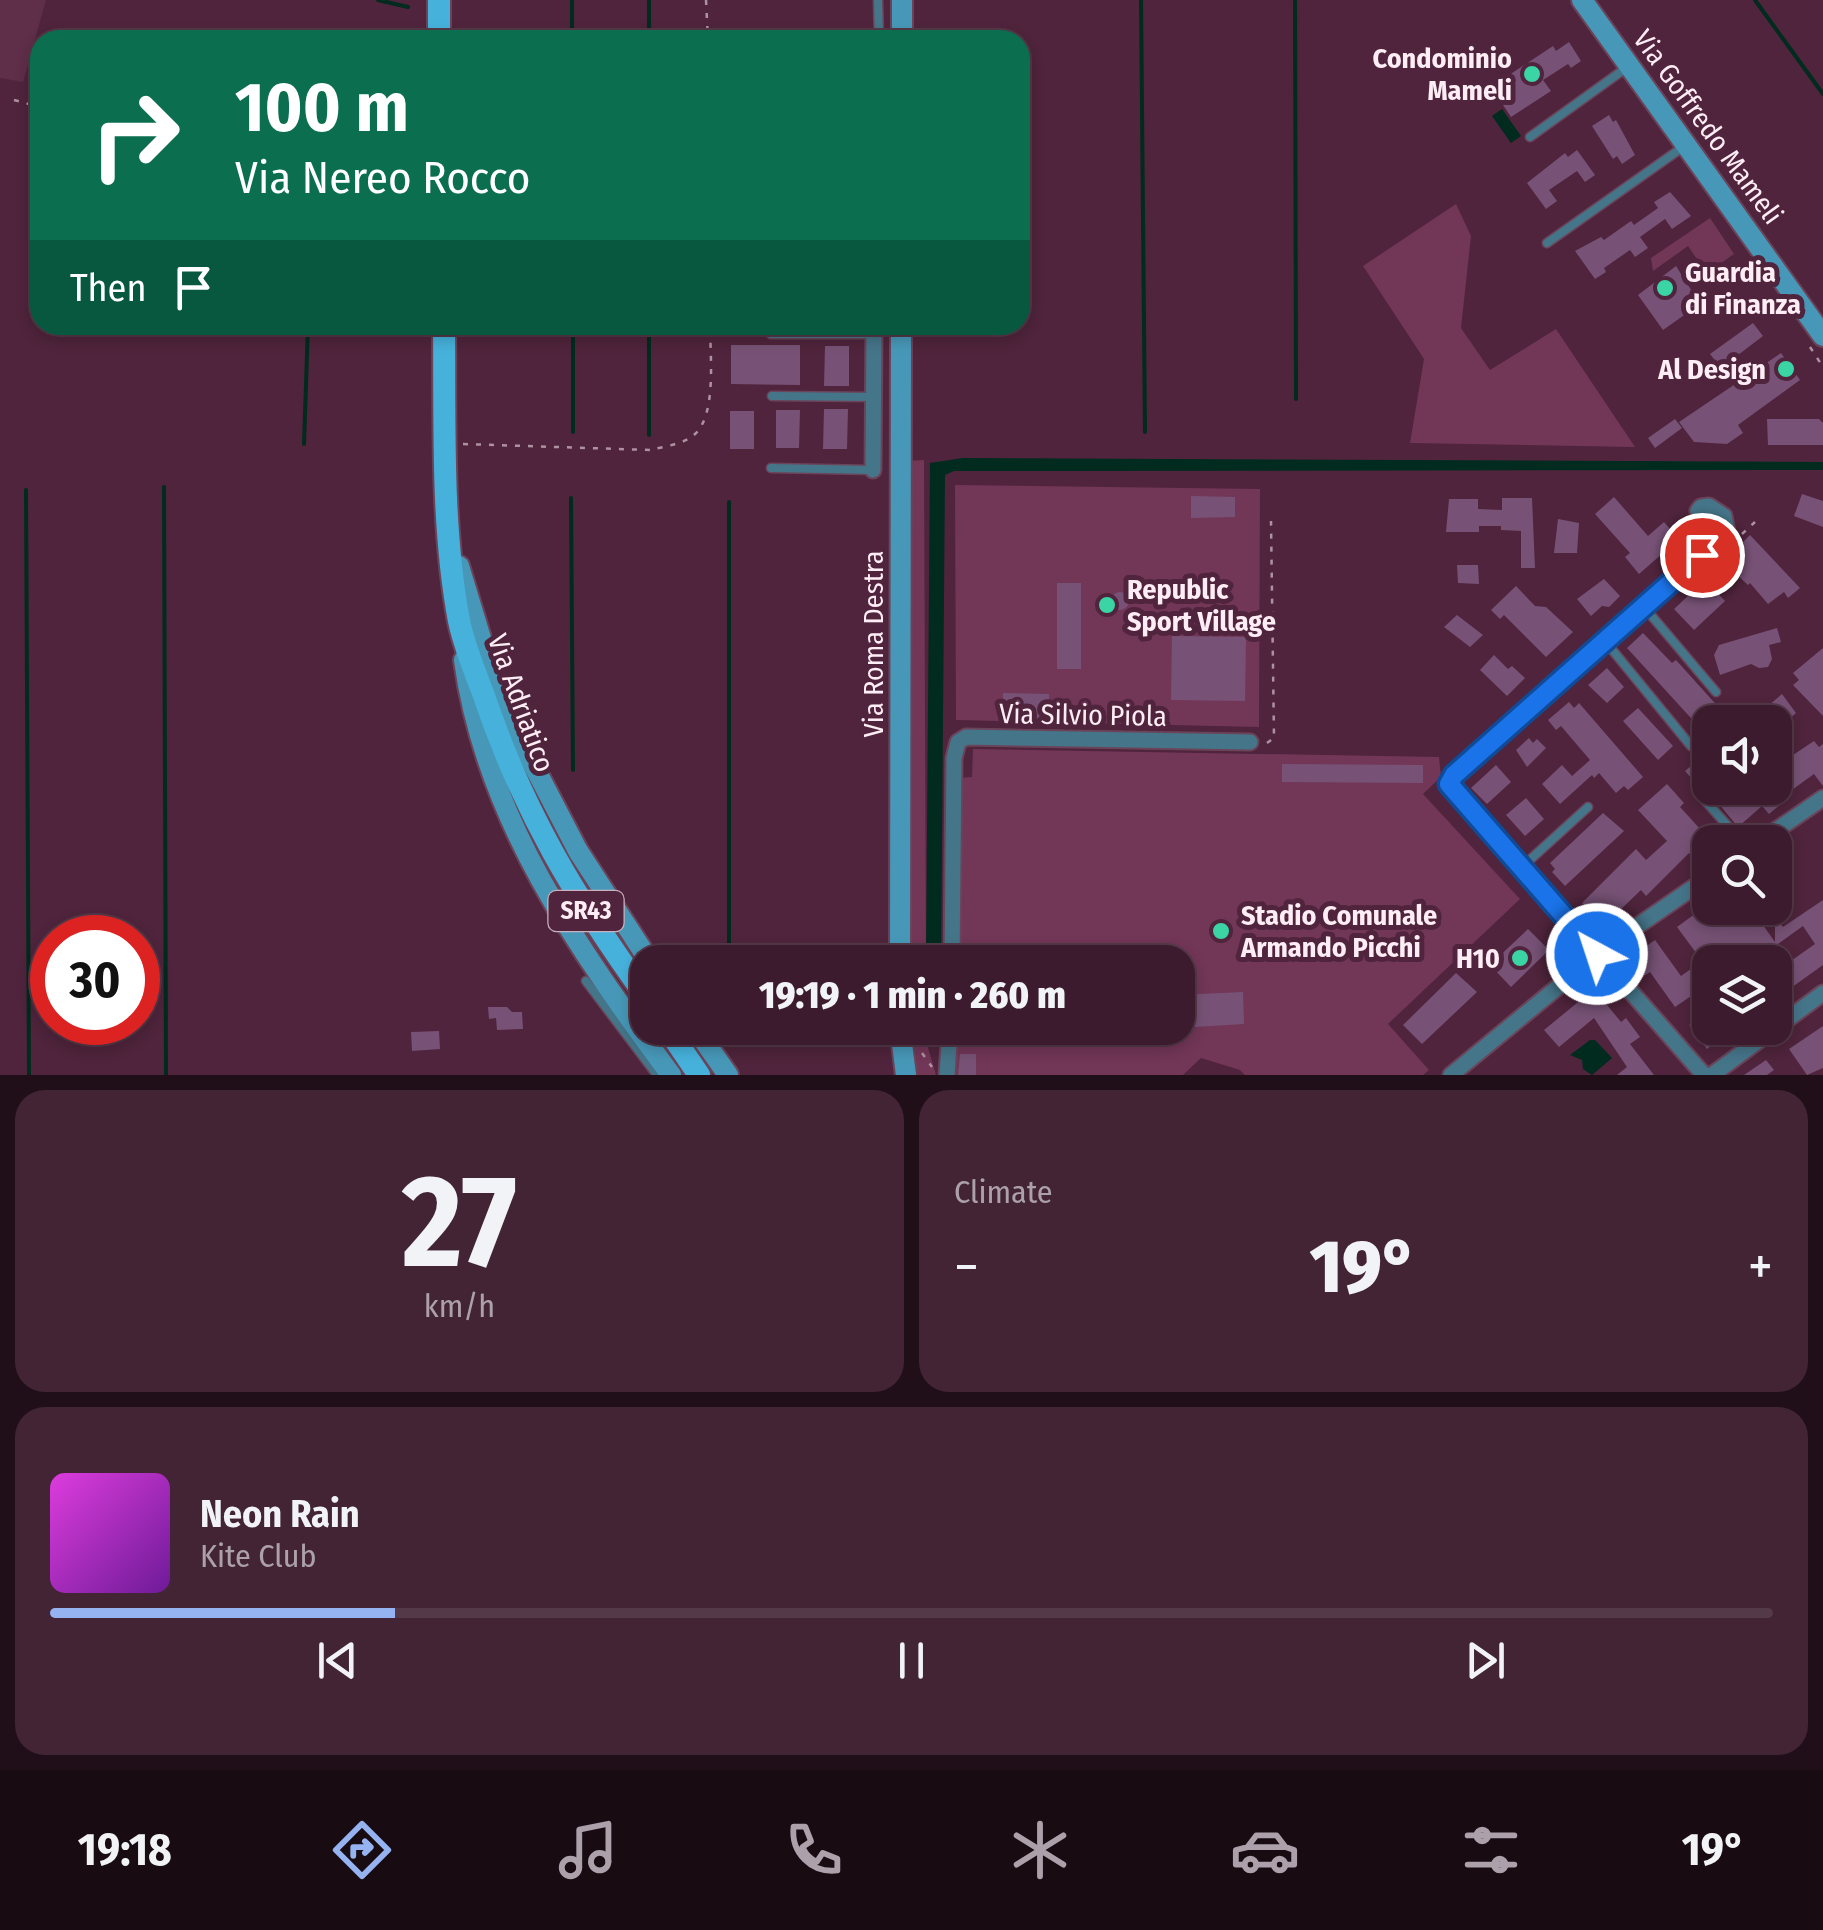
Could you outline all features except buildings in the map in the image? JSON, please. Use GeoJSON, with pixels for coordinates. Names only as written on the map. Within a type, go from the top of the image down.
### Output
{"type":"FeatureCollection","features":[{"type":"Feature","properties":{"kind":"main road"},"geometry":{"type":"LineString","coordinates":[[438,0],[439,30]]}},
{"type":"Feature","properties":{"kind":"main road","name":"Via Adriatico"},"geometry":{"type":"LineString","coordinates":[[444,335],[450,534],[460,624],[494,728],[533,817],[576,897],[630,974]]}},
{"type":"Feature","properties":{"kind":"main road"},"geometry":{"type":"LineString","coordinates":[[679,1045],[699,1075]]}},
{"type":"Feature","properties":{"kind":"street"},"geometry":{"type":"LineString","coordinates":[[902,0],[902,30]]}},
{"type":"Feature","properties":{"kind":"street","name":"Via Goffredo Mameli"},"geometry":{"type":"LineString","coordinates":[[1582,0],[1823,336]]}},
{"type":"Feature","properties":{"kind":"street"},"geometry":{"type":"LineString","coordinates":[[873,470],[874,335]]}},
{"type":"Feature","properties":{"kind":"street","name":"Via Roma Destra"},"geometry":{"type":"LineString","coordinates":[[900,945],[901,335]]}},
{"type":"Feature","properties":{"kind":"street"},"geometry":{"type":"LineString","coordinates":[[450,534],[500,701],[578,851],[639,945]]}},
{"type":"Feature","properties":{"kind":"street"},"geometry":{"type":"LineString","coordinates":[[1702,555],[1454,775],[1449,784],[1704,1075]]}},
{"type":"Feature","properties":{"kind":"street"},"geometry":{"type":"LineString","coordinates":[[460,624],[473,716],[512,826],[558,909],[671,1075]]}},
{"type":"Feature","properties":{"kind":"street","name":"Via Silvio Piola"},"geometry":{"type":"LineString","coordinates":[[952,945],[954,758],[958,742],[966,737],[1250,742]]}},
{"type":"Feature","properties":{"kind":"street"},"geometry":{"type":"LineString","coordinates":[[1784,825],[1823,798]]}},
{"type":"Feature","properties":{"kind":"street"},"geometry":{"type":"LineString","coordinates":[[1451,1075],[1597,954],[1692,888]]}},
{"type":"Feature","properties":{"kind":"street"},"geometry":{"type":"LineString","coordinates":[[1712,1075],[1823,993]]}},
{"type":"Feature","properties":{"kind":"street"},"geometry":{"type":"LineString","coordinates":[[707,1045],[728,1075]]}},
{"type":"Feature","properties":{"kind":"street"},"geometry":{"type":"LineString","coordinates":[[896,1075],[906,1045]]}},
{"type":"Feature","properties":{"kind":"street"},"geometry":{"type":"LineString","coordinates":[[906,1075],[907,1045]]}},
{"type":"Feature","properties":{"kind":"street"},"geometry":{"type":"LineString","coordinates":[[944,1075],[948,1045]]}},
{"type":"Feature","properties":{"kind":"lane"},"geometry":{"type":"LineString","coordinates":[[878,0],[879,30]]}},
{"type":"Feature","properties":{"kind":"lane"},"geometry":{"type":"LineString","coordinates":[[1530,137],[1630,65]]}},
{"type":"Feature","properties":{"kind":"lane"},"geometry":{"type":"LineString","coordinates":[[1547,244],[1686,144]]}},
{"type":"Feature","properties":{"kind":"lane"},"geometry":{"type":"LineString","coordinates":[[772,396],[874,397]]}},
{"type":"Feature","properties":{"kind":"lane"},"geometry":{"type":"LineString","coordinates":[[772,468],[873,470]]}},
{"type":"Feature","properties":{"kind":"lane"},"geometry":{"type":"LineString","coordinates":[[1643,606],[1716,692]]}},
{"type":"Feature","properties":{"kind":"lane"},"geometry":{"type":"LineString","coordinates":[[1604,640],[1691,746]]}},
{"type":"Feature","properties":{"kind":"lane"},"geometry":{"type":"LineString","coordinates":[[1709,805],[1727,825]]}},
{"type":"Feature","properties":{"kind":"lane"},"geometry":{"type":"LineString","coordinates":[[1521,868],[1588,807]]}},
{"type":"Feature","properties":{"kind":"lane"},"geometry":{"type":"LineString","coordinates":[[586,981],[657,1075]]}},
{"type":"Feature","properties":{"kind":"path"},"geometry":{"type":"LineString","coordinates":[[706,0],[708,30]]}},
{"type":"Feature","properties":{"kind":"path"},"geometry":{"type":"LineString","coordinates":[[14,100],[30,104]]}},
{"type":"Feature","properties":{"kind":"path"},"geometry":{"type":"LineString","coordinates":[[446,444],[651,450],[678,443],[695,434],[708,407],[710,335]]}},
{"type":"Feature","properties":{"kind":"path"},"geometry":{"type":"LineString","coordinates":[[1250,742],[1268,743],[1274,738],[1272,520]]}},
{"type":"Feature","properties":{"kind":"path"},"geometry":{"type":"LineString","coordinates":[[1740,536],[1755,522]]}},
{"type":"Feature","properties":{"kind":"path"},"geometry":{"type":"LineString","coordinates":[[910,1045],[944,1075]]}},
{"type":"Feature","properties":{"kind":"shaded area"},"geometry":{"type":"Polygon","coordinates":[[[0,0],[46,0],[38,30],[30,30],[30,57],[23,82],[0,78],[0,0]]]}},
{"type":"Feature","properties":{"kind":"shaded area"},"geometry":{"type":"Polygon","coordinates":[[[1502,109],[1521,136],[1511,143],[1492,116],[1502,109]]]}},
{"type":"Feature","properties":{"kind":"shaded area"},"geometry":{"type":"Polygon","coordinates":[[[1456,204],[1471,236],[1461,328],[1490,370],[1556,329],[1635,447],[1410,443],[1424,359],[1363,266],[1456,204]]]}},
{"type":"Feature","properties":{"kind":"shaded area"},"geometry":{"type":"Polygon","coordinates":[[[1710,218],[1734,254],[1711,270],[1708,265],[1703,268],[1688,246],[1653,271],[1651,258],[1710,218]]]}},
{"type":"Feature","properties":{"kind":"shaded area"},"geometry":{"type":"Polygon","coordinates":[[[963,458],[1823,462],[1823,470],[954,471],[945,475],[941,945],[926,945],[930,463],[963,458]]]}},
{"type":"Feature","properties":{"kind":"shaded area"},"geometry":{"type":"Polygon","coordinates":[[[924,460],[926,945],[907,945],[905,461],[924,460]]]}},
{"type":"Feature","properties":{"kind":"shaded area","name":"Republic Sport Village"},"geometry":{"type":"Polygon","coordinates":[[[955,485],[1260,489],[1259,727],[956,720],[955,485]]]}},
{"type":"Feature","properties":{"kind":"shaded area","name":"Stadio Comunale Armando Picchi"},"geometry":{"type":"Polygon","coordinates":[[[973,749],[1439,757],[1441,777],[1423,794],[1520,899],[1388,1024],[1429,1070],[1423,1075],[1245,1075],[1201,1058],[1183,1075],[952,1075],[953,1045],[1195,1045],[1195,945],[955,945],[957,778],[972,777],[973,749]]]}},
{"type":"Feature","properties":{"kind":"shaded area"},"geometry":{"type":"Polygon","coordinates":[[[1595,1040],[1612,1058],[1592,1075],[1583,1069],[1582,1060],[1570,1055],[1595,1040]]]}},
{"type":"Feature","properties":{"kind":"shaded area"},"geometry":{"type":"Polygon","coordinates":[[[910,1045],[927,1045],[936,1075],[913,1075],[910,1045]]]}},
{"type":"Feature","properties":{"kind":"waterway"},"geometry":{"type":"LineString","coordinates":[[378,0],[408,7]]}},
{"type":"Feature","properties":{"kind":"waterway"},"geometry":{"type":"LineString","coordinates":[[572,0],[572,30]]}},
{"type":"Feature","properties":{"kind":"waterway"},"geometry":{"type":"LineString","coordinates":[[649,0],[649,30]]}},
{"type":"Feature","properties":{"kind":"waterway"},"geometry":{"type":"LineString","coordinates":[[1141,0],[1145,432]]}},
{"type":"Feature","properties":{"kind":"waterway"},"geometry":{"type":"LineString","coordinates":[[1295,0],[1296,399]]}},
{"type":"Feature","properties":{"kind":"waterway"},"geometry":{"type":"LineString","coordinates":[[1755,0],[1823,94]]}},
{"type":"Feature","properties":{"kind":"waterway"},"geometry":{"type":"LineString","coordinates":[[304,444],[308,335]]}},
{"type":"Feature","properties":{"kind":"waterway"},"geometry":{"type":"LineString","coordinates":[[573,335],[573,432]]}},
{"type":"Feature","properties":{"kind":"waterway"},"geometry":{"type":"LineString","coordinates":[[649,335],[649,435]]}},
{"type":"Feature","properties":{"kind":"waterway"},"geometry":{"type":"LineString","coordinates":[[164,487],[166,1075]]}},
{"type":"Feature","properties":{"kind":"waterway"},"geometry":{"type":"LineString","coordinates":[[26,490],[29,1075]]}},
{"type":"Feature","properties":{"kind":"waterway"},"geometry":{"type":"LineString","coordinates":[[571,498],[573,770]]}},
{"type":"Feature","properties":{"kind":"waterway"},"geometry":{"type":"LineString","coordinates":[[729,502],[729,945]]}},
{"type":"Feature","properties":{"kind":"place","name":"Condominio Mameli"},"geometry":{"type":"Point","coordinates":[1532,74]}},
{"type":"Feature","properties":{"kind":"place","name":"Guardia di Finanza"},"geometry":{"type":"Point","coordinates":[1665,288]}},
{"type":"Feature","properties":{"kind":"place","name":"Al Design"},"geometry":{"type":"Point","coordinates":[1786,369]}},
{"type":"Feature","properties":{"kind":"place","name":"Republic Sport Village"},"geometry":{"type":"Point","coordinates":[1107,605]}},
{"type":"Feature","properties":{"kind":"place","name":"Stadio Comunale Armando Picchi"},"geometry":{"type":"Point","coordinates":[1221,931]}},
{"type":"Feature","properties":{"kind":"place","name":"H10"},"geometry":{"type":"Point","coordinates":[1520,958]}},
{"type":"Feature","properties":{"kind":"route"},"geometry":{"type":"LineString","coordinates":[[1597,954],[1449,784],[1454,775],[1702,555]]}}]}
